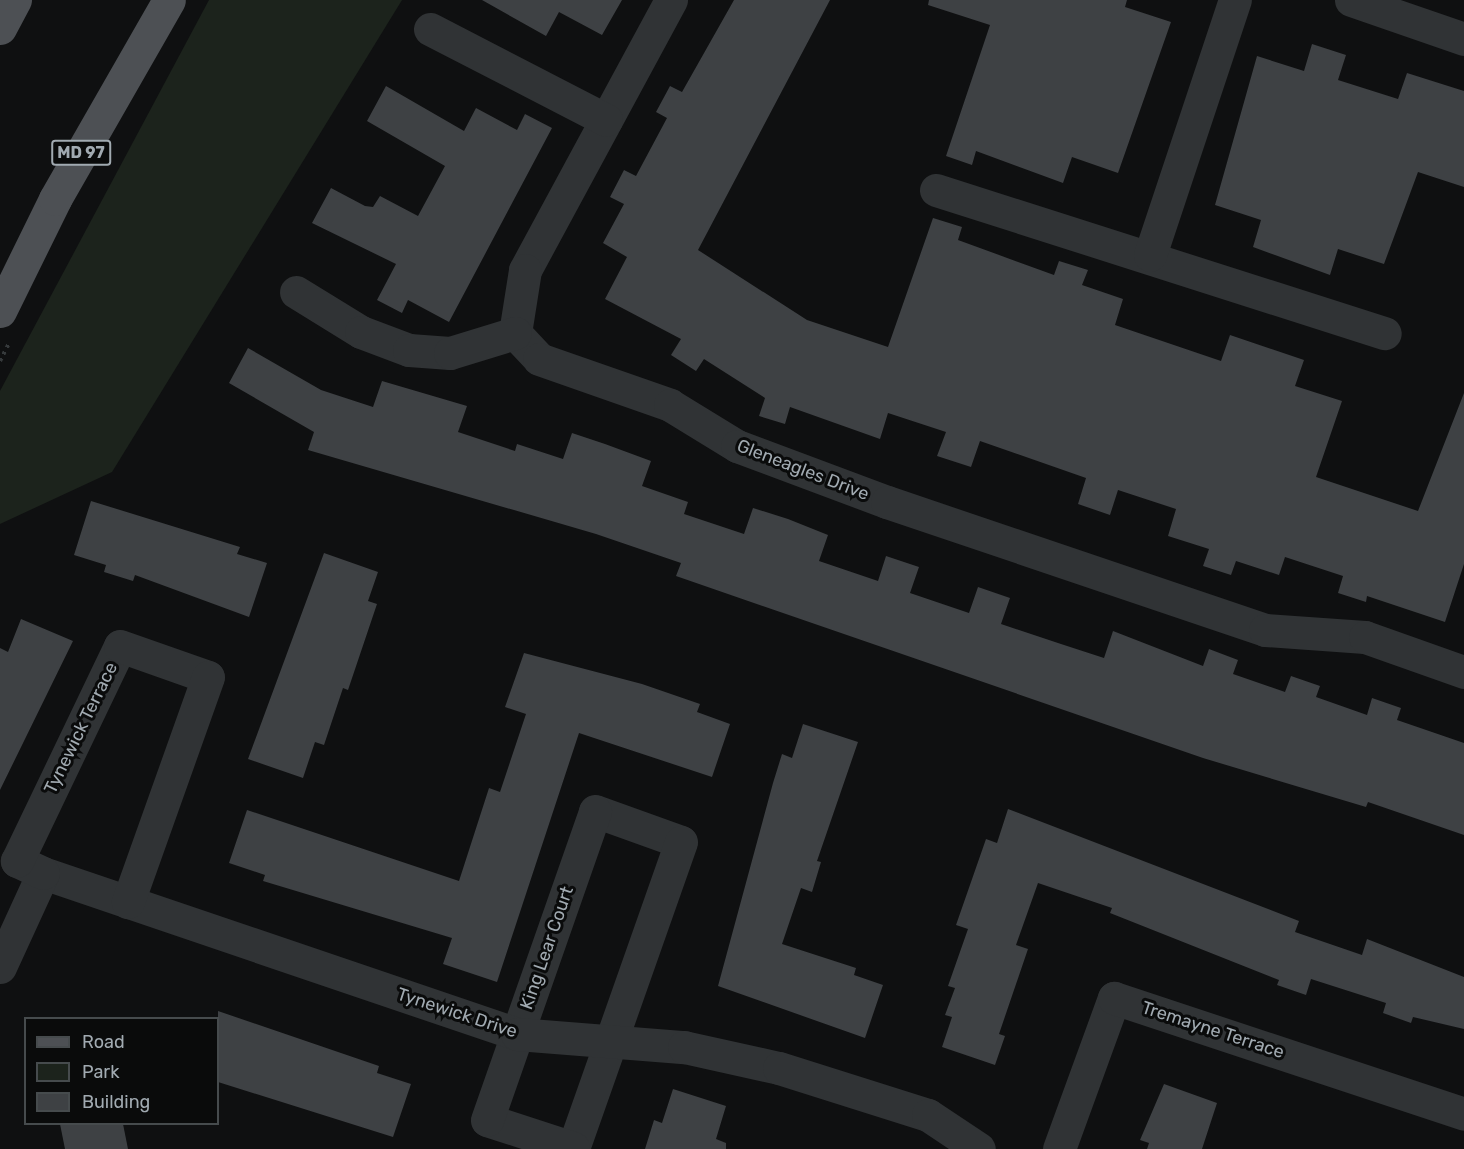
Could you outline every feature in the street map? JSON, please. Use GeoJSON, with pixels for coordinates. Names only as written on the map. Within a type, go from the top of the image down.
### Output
{"type":"FeatureCollection","features":[{"type":"Feature","properties":{"kind":"main road"},"geometry":{"type":"LineString","coordinates":[[0,28],[15,0]]}},
{"type":"Feature","properties":{"kind":"main road","name":"MD 97"},"geometry":{"type":"LineString","coordinates":[[0,311],[55,199],[169,0]]}},
{"type":"Feature","properties":{"kind":"street"},"geometry":{"type":"LineString","coordinates":[[296,292],[361,332],[409,350],[450,353],[515,333],[515,306],[525,270],[671,0]]}},
{"type":"Feature","properties":{"kind":"street"},"geometry":{"type":"LineString","coordinates":[[1150,255],[1235,0]]}},
{"type":"Feature","properties":{"kind":"street"},"geometry":{"type":"LineString","coordinates":[[1351,0],[1464,39]]}},
{"type":"Feature","properties":{"kind":"street"},"geometry":{"type":"LineString","coordinates":[[430,28],[606,120]]}},
{"type":"Feature","properties":{"kind":"street"},"geometry":{"type":"LineString","coordinates":[[936,190],[1150,255],[1385,333]]}},
{"type":"Feature","properties":{"kind":"street","name":"Gleneagles Drive"},"geometry":{"type":"LineString","coordinates":[[515,333],[539,358],[670,405],[737,446],[887,502],[1265,630],[1365,637],[1464,672]]}},
{"type":"Feature","properties":{"kind":"street","name":"Tynewick Terrace"},"geometry":{"type":"LineString","coordinates":[[43,873],[17,861],[120,646],[208,677],[128,902]]}},
{"type":"Feature","properties":{"kind":"street","name":"King Lear Court"},"geometry":{"type":"LineString","coordinates":[[595,811],[681,842],[573,1148],[487,1120],[517,1034],[595,811]]}},
{"type":"Feature","properties":{"kind":"street"},"geometry":{"type":"LineString","coordinates":[[0,967],[43,873]]}},
{"type":"Feature","properties":{"kind":"street","name":"Tynewick Drive"},"geometry":{"type":"LineString","coordinates":[[43,873],[517,1034],[684,1047],[778,1068],[928,1115],[979,1149]]}},
{"type":"Feature","properties":{"kind":"street","name":"Tremayne Terrace"},"geometry":{"type":"LineString","coordinates":[[1059,1149],[1114,998],[1464,1114]]}},
{"type":"Feature","properties":{"kind":"green space"},"geometry":{"type":"Polygon","coordinates":[[[209,0],[402,0],[112,472],[0,524],[0,391],[209,0]]]}},
{"type":"Feature","properties":{"kind":"building"},"geometry":{"type":"Polygon","coordinates":[[[482,0],[622,0],[602,35],[559,12],[546,36],[482,0]]]}},
{"type":"Feature","properties":{"kind":"building"},"geometry":{"type":"Polygon","coordinates":[[[734,0],[830,0],[698,250],[807,320],[888,347],[933,218],[962,227],[958,240],[1054,275],[1059,261],[1088,270],[1082,285],[1123,299],[1115,325],[1221,361],[1230,335],[1304,360],[1295,386],[1342,401],[1316,477],[1418,511],[1464,393],[1464,564],[1445,622],[1367,596],[1366,602],[1338,593],[1343,576],[1285,557],[1279,575],[1236,561],[1231,575],[1203,566],[1209,549],[1168,536],[1176,509],[1118,490],[1110,515],[1078,504],[1086,478],[980,441],[971,467],[937,456],[946,432],[888,413],[880,439],[790,407],[785,424],[759,416],[765,398],[704,359],[696,371],[671,355],[681,339],[605,299],[627,257],[603,243],[624,204],[610,197],[624,170],[636,176],[667,118],[656,112],[670,86],[682,92],[734,0]]]}},
{"type":"Feature","properties":{"kind":"building"},"geometry":{"type":"Polygon","coordinates":[[[929,0],[1127,0],[1125,7],[1171,22],[1118,173],[1072,157],[1063,183],[976,151],[972,165],[946,156],[990,25],[928,5],[929,0]]]}},
{"type":"Feature","properties":{"kind":"building"},"geometry":{"type":"Polygon","coordinates":[[[1312,44],[1346,55],[1338,80],[1398,99],[1407,73],[1464,91],[1464,187],[1418,172],[1384,264],[1338,249],[1330,275],[1253,247],[1261,220],[1215,205],[1257,56],[1304,71],[1312,44]]]}},
{"type":"Feature","properties":{"kind":"building"},"geometry":{"type":"Polygon","coordinates":[[[386,86],[464,131],[476,108],[517,130],[525,114],[552,128],[449,322],[408,300],[402,313],[377,300],[396,264],[312,223],[331,188],[365,206],[373,207],[380,196],[418,216],[445,166],[367,121],[386,86]]]}},
{"type":"Feature","properties":{"kind":"building"},"geometry":{"type":"Polygon","coordinates":[[[248,348],[321,390],[373,407],[382,381],[467,406],[458,432],[515,451],[517,444],[563,459],[572,433],[605,444],[651,461],[642,486],[688,502],[684,514],[744,534],[753,508],[788,519],[828,535],[819,561],[878,581],[886,556],[919,567],[910,593],[969,613],[978,587],[1010,598],[1001,624],[1104,658],[1113,631],[1203,666],[1209,649],[1238,660],[1233,674],[1285,692],[1291,676],[1320,686],[1316,697],[1367,715],[1372,698],[1401,708],[1397,720],[1464,743],[1464,835],[1368,802],[1366,807],[1203,758],[676,576],[681,563],[596,534],[308,450],[314,432],[229,383],[248,348]]]}},
{"type":"Feature","properties":{"kind":"building"},"geometry":{"type":"Polygon","coordinates":[[[91,501],[240,547],[237,554],[267,563],[249,617],[135,575],[133,581],[104,572],[106,565],[74,555],[91,501]]]}},
{"type":"Feature","properties":{"kind":"building"},"geometry":{"type":"Polygon","coordinates":[[[324,553],[378,572],[368,601],[377,604],[348,690],[343,688],[324,745],[315,742],[303,778],[248,759],[324,553]]]}},
{"type":"Feature","properties":{"kind":"building"},"geometry":{"type":"Polygon","coordinates":[[[21,619],[73,641],[0,790],[0,648],[8,652],[21,619]]]}},
{"type":"Feature","properties":{"kind":"building"},"geometry":{"type":"Polygon","coordinates":[[[524,653],[642,684],[700,704],[697,712],[730,724],[712,777],[579,733],[497,982],[443,964],[452,938],[263,881],[265,875],[229,863],[247,810],[459,881],[489,788],[500,792],[526,714],[505,707],[524,653]]]}},
{"type":"Feature","properties":{"kind":"building"},"geometry":{"type":"Polygon","coordinates":[[[803,724],[858,742],[817,861],[821,862],[812,892],[801,888],[782,944],[856,968],[854,975],[883,985],[865,1038],[718,986],[782,754],[792,758],[803,724]]]}},
{"type":"Feature","properties":{"kind":"building"},"geometry":{"type":"Polygon","coordinates":[[[1008,809],[1299,921],[1295,932],[1362,955],[1367,939],[1464,977],[1464,1029],[1413,1017],[1411,1023],[1383,1013],[1386,1003],[1311,979],[1306,995],[1277,985],[1279,980],[1110,913],[1112,908],[1038,883],[1016,945],[1028,949],[999,1034],[1005,1036],[995,1065],[942,1047],[952,1017],[945,1015],[955,988],[948,986],[968,929],[956,925],[986,839],[997,843],[1008,809]]]}},
{"type":"Feature","properties":{"kind":"building"},"geometry":{"type":"Polygon","coordinates":[[[218,1011],[379,1066],[377,1073],[411,1084],[393,1137],[219,1082],[218,1011]]]}},
{"type":"Feature","properties":{"kind":"building"},"geometry":{"type":"Polygon","coordinates":[[[1164,1084],[1217,1103],[1202,1149],[1147,1149],[1149,1143],[1140,1140],[1164,1084]]]}},
{"type":"Feature","properties":{"kind":"building"},"geometry":{"type":"Polygon","coordinates":[[[673,1089],[726,1106],[716,1139],[726,1143],[726,1149],[645,1149],[654,1120],[662,1123],[673,1089]]]}},
{"type":"Feature","properties":{"kind":"building"},"geometry":{"type":"Polygon","coordinates":[[[60,1125],[123,1125],[128,1149],[65,1149],[60,1125]]]}}]}
